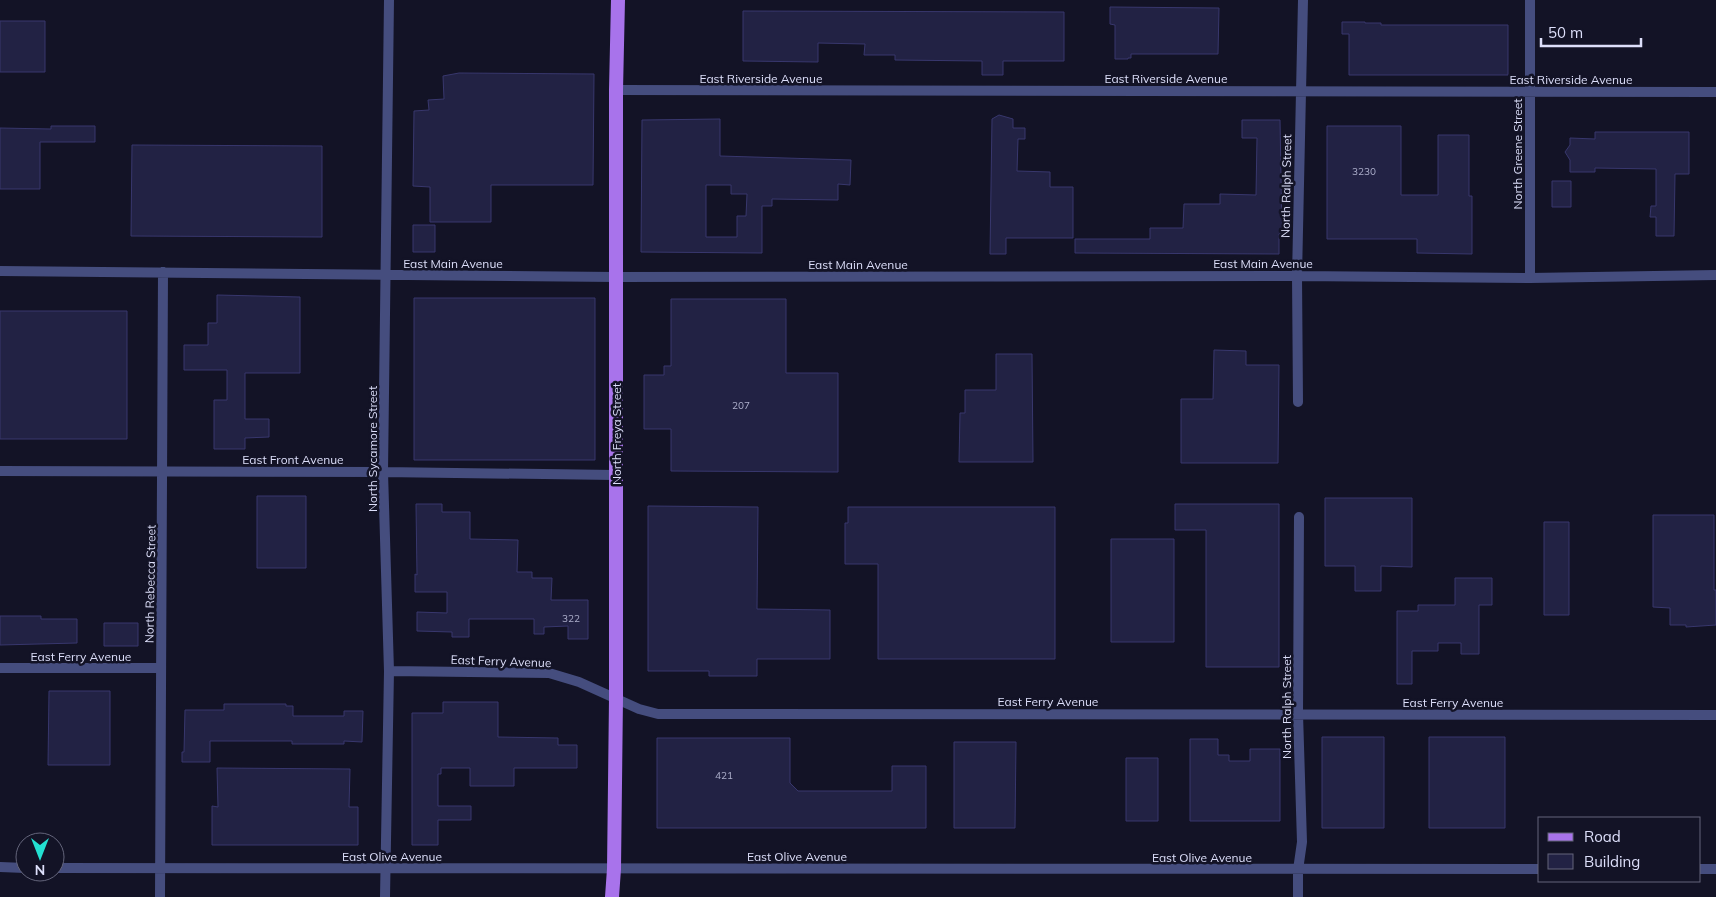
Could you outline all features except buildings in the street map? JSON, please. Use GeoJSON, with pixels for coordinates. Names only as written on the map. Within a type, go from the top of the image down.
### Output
{"type":"FeatureCollection","features":[{"type":"Feature","properties":{"kind":"main road","name":"North Freya Street"},"geometry":{"type":"LineString","coordinates":[[612,897],[616,698],[616,90],[618,0]]}},
{"type":"Feature","properties":{"kind":"main road","name":"North Freya Street"},"geometry":{"type":"LineString","coordinates":[[614,869],[617,897]]}},
{"type":"Feature","properties":{"kind":"street","name":"North Sycamore Street"},"geometry":{"type":"LineString","coordinates":[[385,897],[388,671],[383,472],[389,0]]}},
{"type":"Feature","properties":{"kind":"street","name":"North Ralph Street"},"geometry":{"type":"LineString","coordinates":[[1298,402],[1297,276],[1302,0]]}},
{"type":"Feature","properties":{"kind":"street","name":"North Greene Street"},"geometry":{"type":"LineString","coordinates":[[1530,0],[1530,278]]}},
{"type":"Feature","properties":{"kind":"street","name":"East Riverside Avenue"},"geometry":{"type":"LineString","coordinates":[[616,90],[1716,92]]}},
{"type":"Feature","properties":{"kind":"street","name":"East Main Avenue"},"geometry":{"type":"LineString","coordinates":[[0,271],[616,277],[1297,276],[1530,278],[1716,275]]}},
{"type":"Feature","properties":{"kind":"street","name":"North Rebecca Street"},"geometry":{"type":"LineString","coordinates":[[160,897],[164,272]]}},
{"type":"Feature","properties":{"kind":"street","name":"East Front Avenue"},"geometry":{"type":"LineString","coordinates":[[0,471],[615,475]]}},
{"type":"Feature","properties":{"kind":"street","name":"North Ralph Street"},"geometry":{"type":"LineString","coordinates":[[1298,897],[1298,870],[1302,842],[1298,714],[1299,517]]}},
{"type":"Feature","properties":{"kind":"street","name":"East Ferry Avenue"},"geometry":{"type":"LineString","coordinates":[[0,668],[161,668]]}},
{"type":"Feature","properties":{"kind":"street","name":"East Ferry Avenue"},"geometry":{"type":"LineString","coordinates":[[388,671],[549,673],[579,682],[644,711],[666,714],[1716,715]]}},
{"type":"Feature","properties":{"kind":"street"},"geometry":{"type":"LineString","coordinates":[[0,867],[15,868]]}},
{"type":"Feature","properties":{"kind":"street","name":"East Olive Avenue"},"geometry":{"type":"LineString","coordinates":[[65,868],[1538,869]]}},
{"type":"Feature","properties":{"kind":"street"},"geometry":{"type":"LineString","coordinates":[[1701,869],[1716,869]]}}]}
